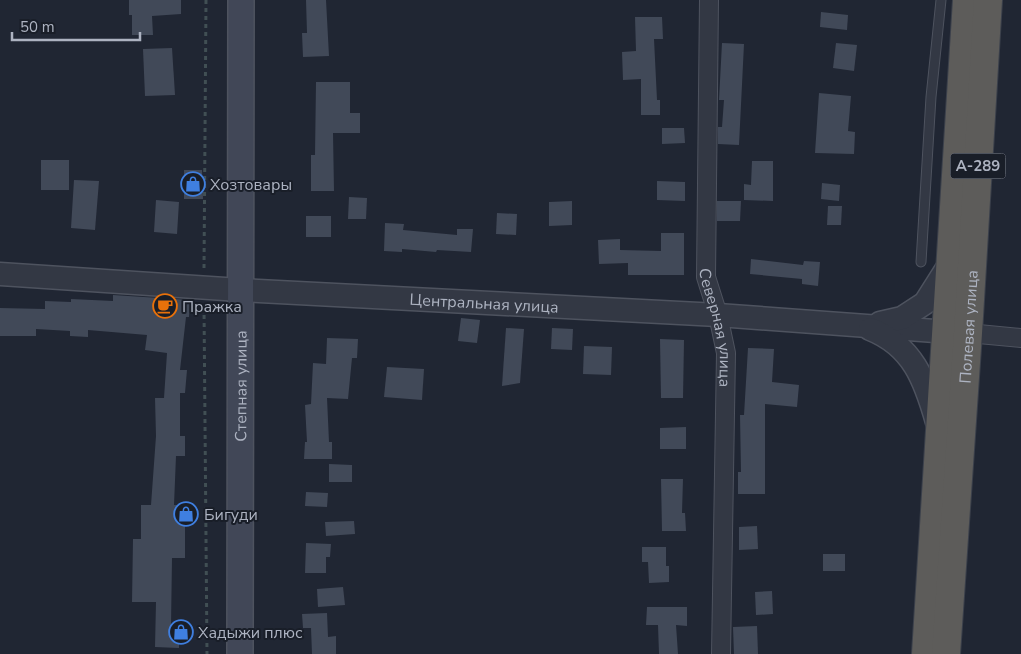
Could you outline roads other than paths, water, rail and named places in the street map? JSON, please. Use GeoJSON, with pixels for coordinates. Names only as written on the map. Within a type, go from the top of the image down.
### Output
{"type":"FeatureCollection","features":[{"type":"Feature","properties":{"kind":"highway","name":"Полевая улица"},"geometry":{"type":"LineString","coordinates":[[926,654],[941,432],[957,332],[951,262],[967,0]]}},
{"type":"Feature","properties":{"kind":"highway","name":"Полевая улица"},"geometry":{"type":"LineString","coordinates":[[946,654],[957,332],[988,0]]}},
{"type":"Feature","properties":{"kind":"main road","name":"Степная улица"},"geometry":{"type":"LineString","coordinates":[[240,654],[241,0]]}},
{"type":"Feature","properties":{"kind":"street","name":"Северная улица"},"geometry":{"type":"LineString","coordinates":[[709,0],[706,277],[718,315],[726,353],[721,654]]}},
{"type":"Feature","properties":{"kind":"street","name":"А-289"},"geometry":{"type":"LineString","coordinates":[[864,326],[902,318],[925,303],[951,262]]}},
{"type":"Feature","properties":{"kind":"street","name":"Центральная улица"},"geometry":{"type":"LineString","coordinates":[[0,274],[204,288],[718,315],[957,332]]}},
{"type":"Feature","properties":{"kind":"street","name":"А-289"},"geometry":{"type":"LineString","coordinates":[[864,326],[883,334],[906,353],[917,367],[926,385],[941,432]]}},
{"type":"Feature","properties":{"kind":"street"},"geometry":{"type":"LineString","coordinates":[[957,332],[1021,338]]}},
{"type":"Feature","properties":{"kind":"lane"},"geometry":{"type":"LineString","coordinates":[[921,262],[931,97],[941,0]]}},
{"type":"Feature","properties":{"kind":"place","name":"Хозтовары"},"geometry":{"type":"Point","coordinates":[193,184]}},
{"type":"Feature","properties":{"kind":"place","name":"Пражка"},"geometry":{"type":"Point","coordinates":[165,306]}},
{"type":"Feature","properties":{"kind":"place","name":"Бигуди"},"geometry":{"type":"Point","coordinates":[186,514]}},
{"type":"Feature","properties":{"kind":"place","name":"Хадыжи плюс"},"geometry":{"type":"Point","coordinates":[181,632]}}]}
